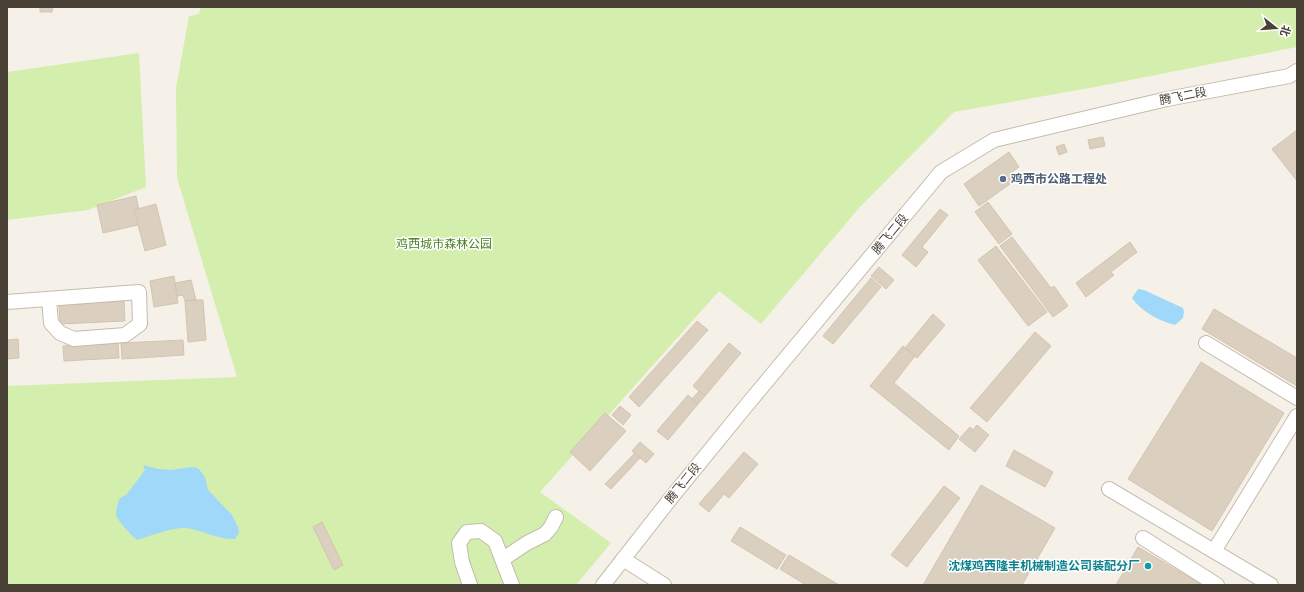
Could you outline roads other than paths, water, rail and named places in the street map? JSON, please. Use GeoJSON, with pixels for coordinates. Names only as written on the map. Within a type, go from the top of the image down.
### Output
{"type":"FeatureCollection","features":[{"type":"Feature","properties":{"kind":"street","name":"腾飞二段"},"geometry":{"type":"LineString","coordinates":[[603,585],[746,406],[941,172],[994,140],[1166,99],[1289,76],[1297,71]]}},
{"type":"Feature","properties":{"kind":"street"},"geometry":{"type":"LineString","coordinates":[[7,302],[139,292],[140,324],[125,335],[74,339],[60,333],[51,323],[48,299]]}},
{"type":"Feature","properties":{"kind":"street"},"geometry":{"type":"LineString","coordinates":[[1206,343],[1297,398]]}},
{"type":"Feature","properties":{"kind":"street"},"geometry":{"type":"LineString","coordinates":[[1214,551],[1297,416]]}},
{"type":"Feature","properties":{"kind":"street"},"geometry":{"type":"LineString","coordinates":[[1109,489],[1271,585]]}},
{"type":"Feature","properties":{"kind":"street"},"geometry":{"type":"LineString","coordinates":[[503,559],[527,543],[545,534],[556,517]]}},
{"type":"Feature","properties":{"kind":"street"},"geometry":{"type":"LineString","coordinates":[[470,585],[462,562],[459,543],[467,532],[481,531],[495,541],[512,585]]}},
{"type":"Feature","properties":{"kind":"street"},"geometry":{"type":"LineString","coordinates":[[1143,538],[1217,585]]}},
{"type":"Feature","properties":{"kind":"street"},"geometry":{"type":"LineString","coordinates":[[623,559],[664,585]]}},
{"type":"Feature","properties":{"kind":"water"},"geometry":{"type":"Polygon","coordinates":[[[1138,289],[1144,290],[1183,308],[1183,318],[1175,325],[1151,315],[1140,307],[1132,298],[1138,289]]]}},
{"type":"Feature","properties":{"kind":"water"},"geometry":{"type":"Polygon","coordinates":[[[143,465],[158,469],[171,470],[191,467],[198,468],[205,477],[208,490],[232,515],[238,527],[239,533],[235,539],[222,538],[181,528],[168,530],[137,540],[128,532],[117,517],[116,513],[119,499],[127,494],[145,470],[143,465]]]}},
{"type":"Feature","properties":{"kind":"place","name":"鸡西市公路工程处"},"geometry":{"type":"Point","coordinates":[1003,179]}},
{"type":"Feature","properties":{"kind":"place","name":"沈煤鸡西隆丰机械制造公司装配分厂"},"geometry":{"type":"Point","coordinates":[1148,566]}},
{"type":"Feature","properties":{"kind":"park label","name":"鸡西城市森林公园"},"geometry":{"type":"Point","coordinates":[444,244]}}]}
